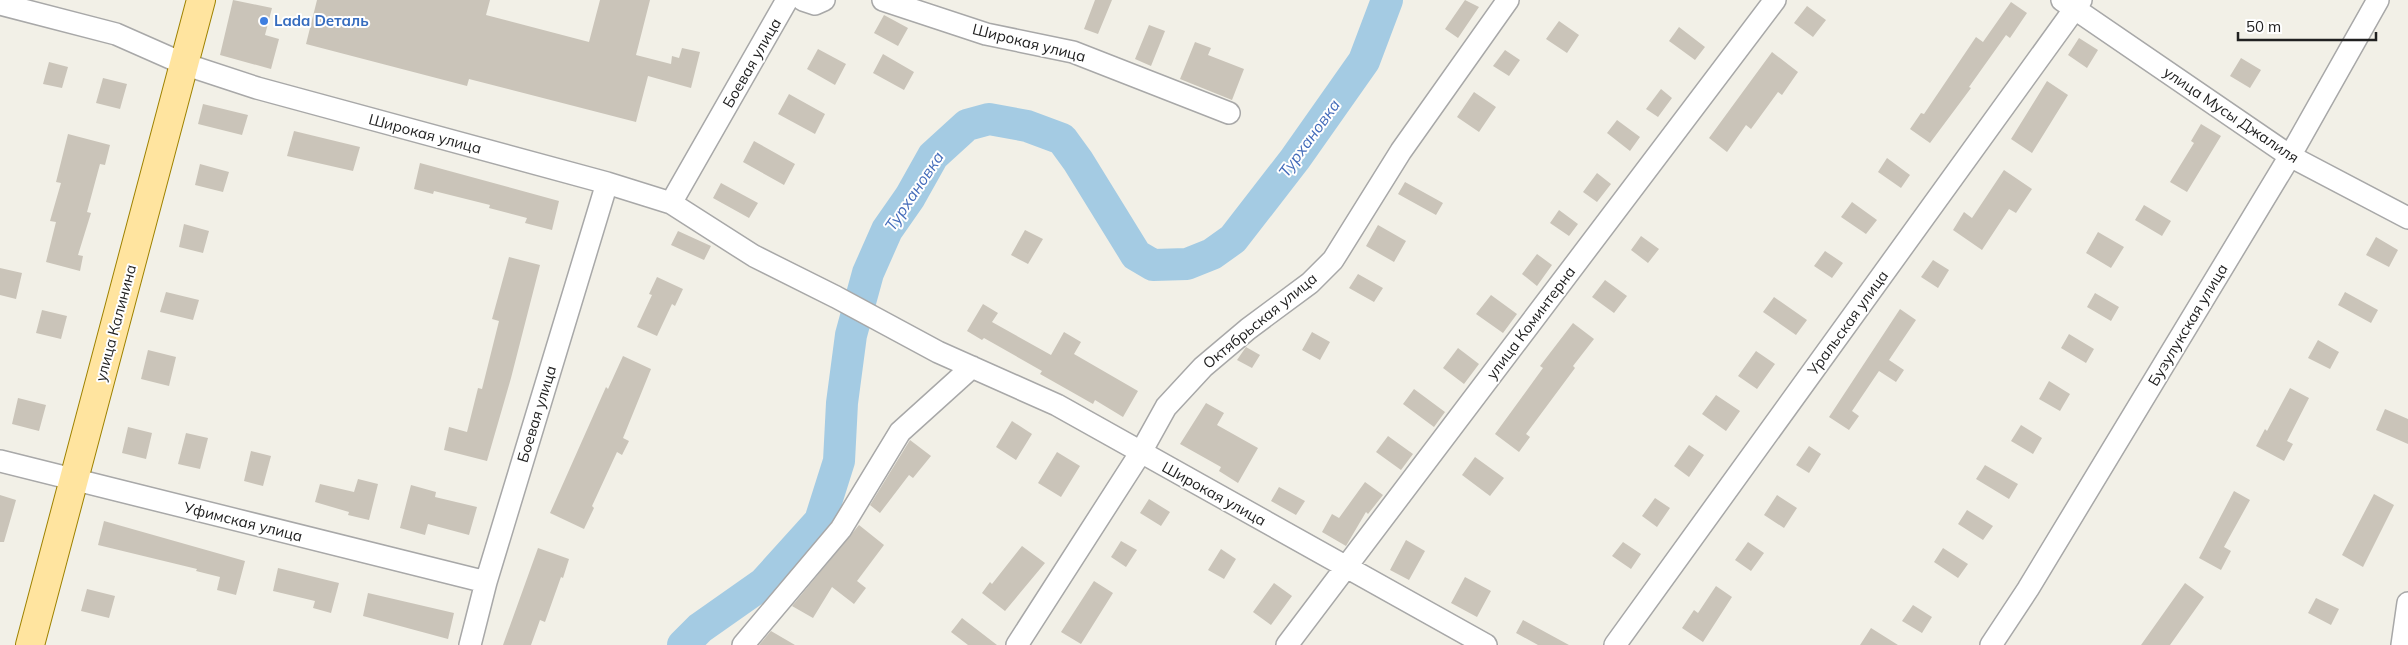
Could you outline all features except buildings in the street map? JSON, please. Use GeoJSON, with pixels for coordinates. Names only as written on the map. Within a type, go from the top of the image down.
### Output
{"type":"FeatureCollection","features":[{"type":"Feature","properties":{"kind":"main road","name":"улица Калинина"},"geometry":{"type":"LineString","coordinates":[[30,645],[201,0]]}},
{"type":"Feature","properties":{"kind":"street","name":"Боевая улица"},"geometry":{"type":"LineString","coordinates":[[671,203],[787,0]]}},
{"type":"Feature","properties":{"kind":"street"},"geometry":{"type":"LineString","coordinates":[[803,0],[815,4],[824,0]]}},
{"type":"Feature","properties":{"kind":"street","name":"Широкая улица"},"geometry":{"type":"LineString","coordinates":[[883,0],[986,34],[1073,52],[1229,113]]}},
{"type":"Feature","properties":{"kind":"street","name":"Октябрьская улица"},"geometry":{"type":"LineString","coordinates":[[1017,645],[1140,452],[1166,406],[1203,367],[1248,329],[1310,284],[1333,260],[1401,151],[1508,0]]}},
{"type":"Feature","properties":{"kind":"street","name":"улица Коминтерна"},"geometry":{"type":"LineString","coordinates":[[1287,645],[1775,0]]}},
{"type":"Feature","properties":{"kind":"street","name":"Бузулукская улица"},"geometry":{"type":"LineString","coordinates":[[1991,645],[2028,590],[2290,156],[2378,0]]}},
{"type":"Feature","properties":{"kind":"street","name":"улица Мусы Джалиля"},"geometry":{"type":"LineString","coordinates":[[2072,3],[2290,156],[2408,218]]}},
{"type":"Feature","properties":{"kind":"street","name":"Уральская улица"},"geometry":{"type":"LineString","coordinates":[[1615,645],[2072,3]]}},
{"type":"Feature","properties":{"kind":"street","name":"Широкая улица"},"geometry":{"type":"LineString","coordinates":[[0,4],[116,34],[184,64],[257,88],[607,183],[671,203],[754,256],[836,297],[938,352],[1057,405],[1486,645]]}},
{"type":"Feature","properties":{"kind":"street","name":"Боевая улица"},"geometry":{"type":"LineString","coordinates":[[470,645],[486,582],[607,183]]}},
{"type":"Feature","properties":{"kind":"street"},"geometry":{"type":"LineString","coordinates":[[743,645],[841,529],[900,432],[972,367]]}},
{"type":"Feature","properties":{"kind":"street","name":"Уфимская улица"},"geometry":{"type":"LineString","coordinates":[[0,461],[74,481],[486,582]]}},
{"type":"Feature","properties":{"kind":"street"},"geometry":{"type":"LineString","coordinates":[[2402,645],[2408,603]]}},
{"type":"Feature","properties":{"kind":"waterway","name":"Турхановка"},"geometry":{"type":"LineString","coordinates":[[683,645],[700,628],[764,583],[820,521],[839,461],[842,403],[851,335],[868,273],[887,230],[910,197],[933,156],[967,125],[989,119],[1027,126],[1062,139],[1078,161],[1136,255],[1153,265],[1187,264],[1212,254],[1233,239],[1295,159],[1364,61],[1387,0]]}},
{"type":"Feature","properties":{"kind":"place","name":"Lada Dеталь"},"geometry":{"type":"Point","coordinates":[264,21]}}]}
